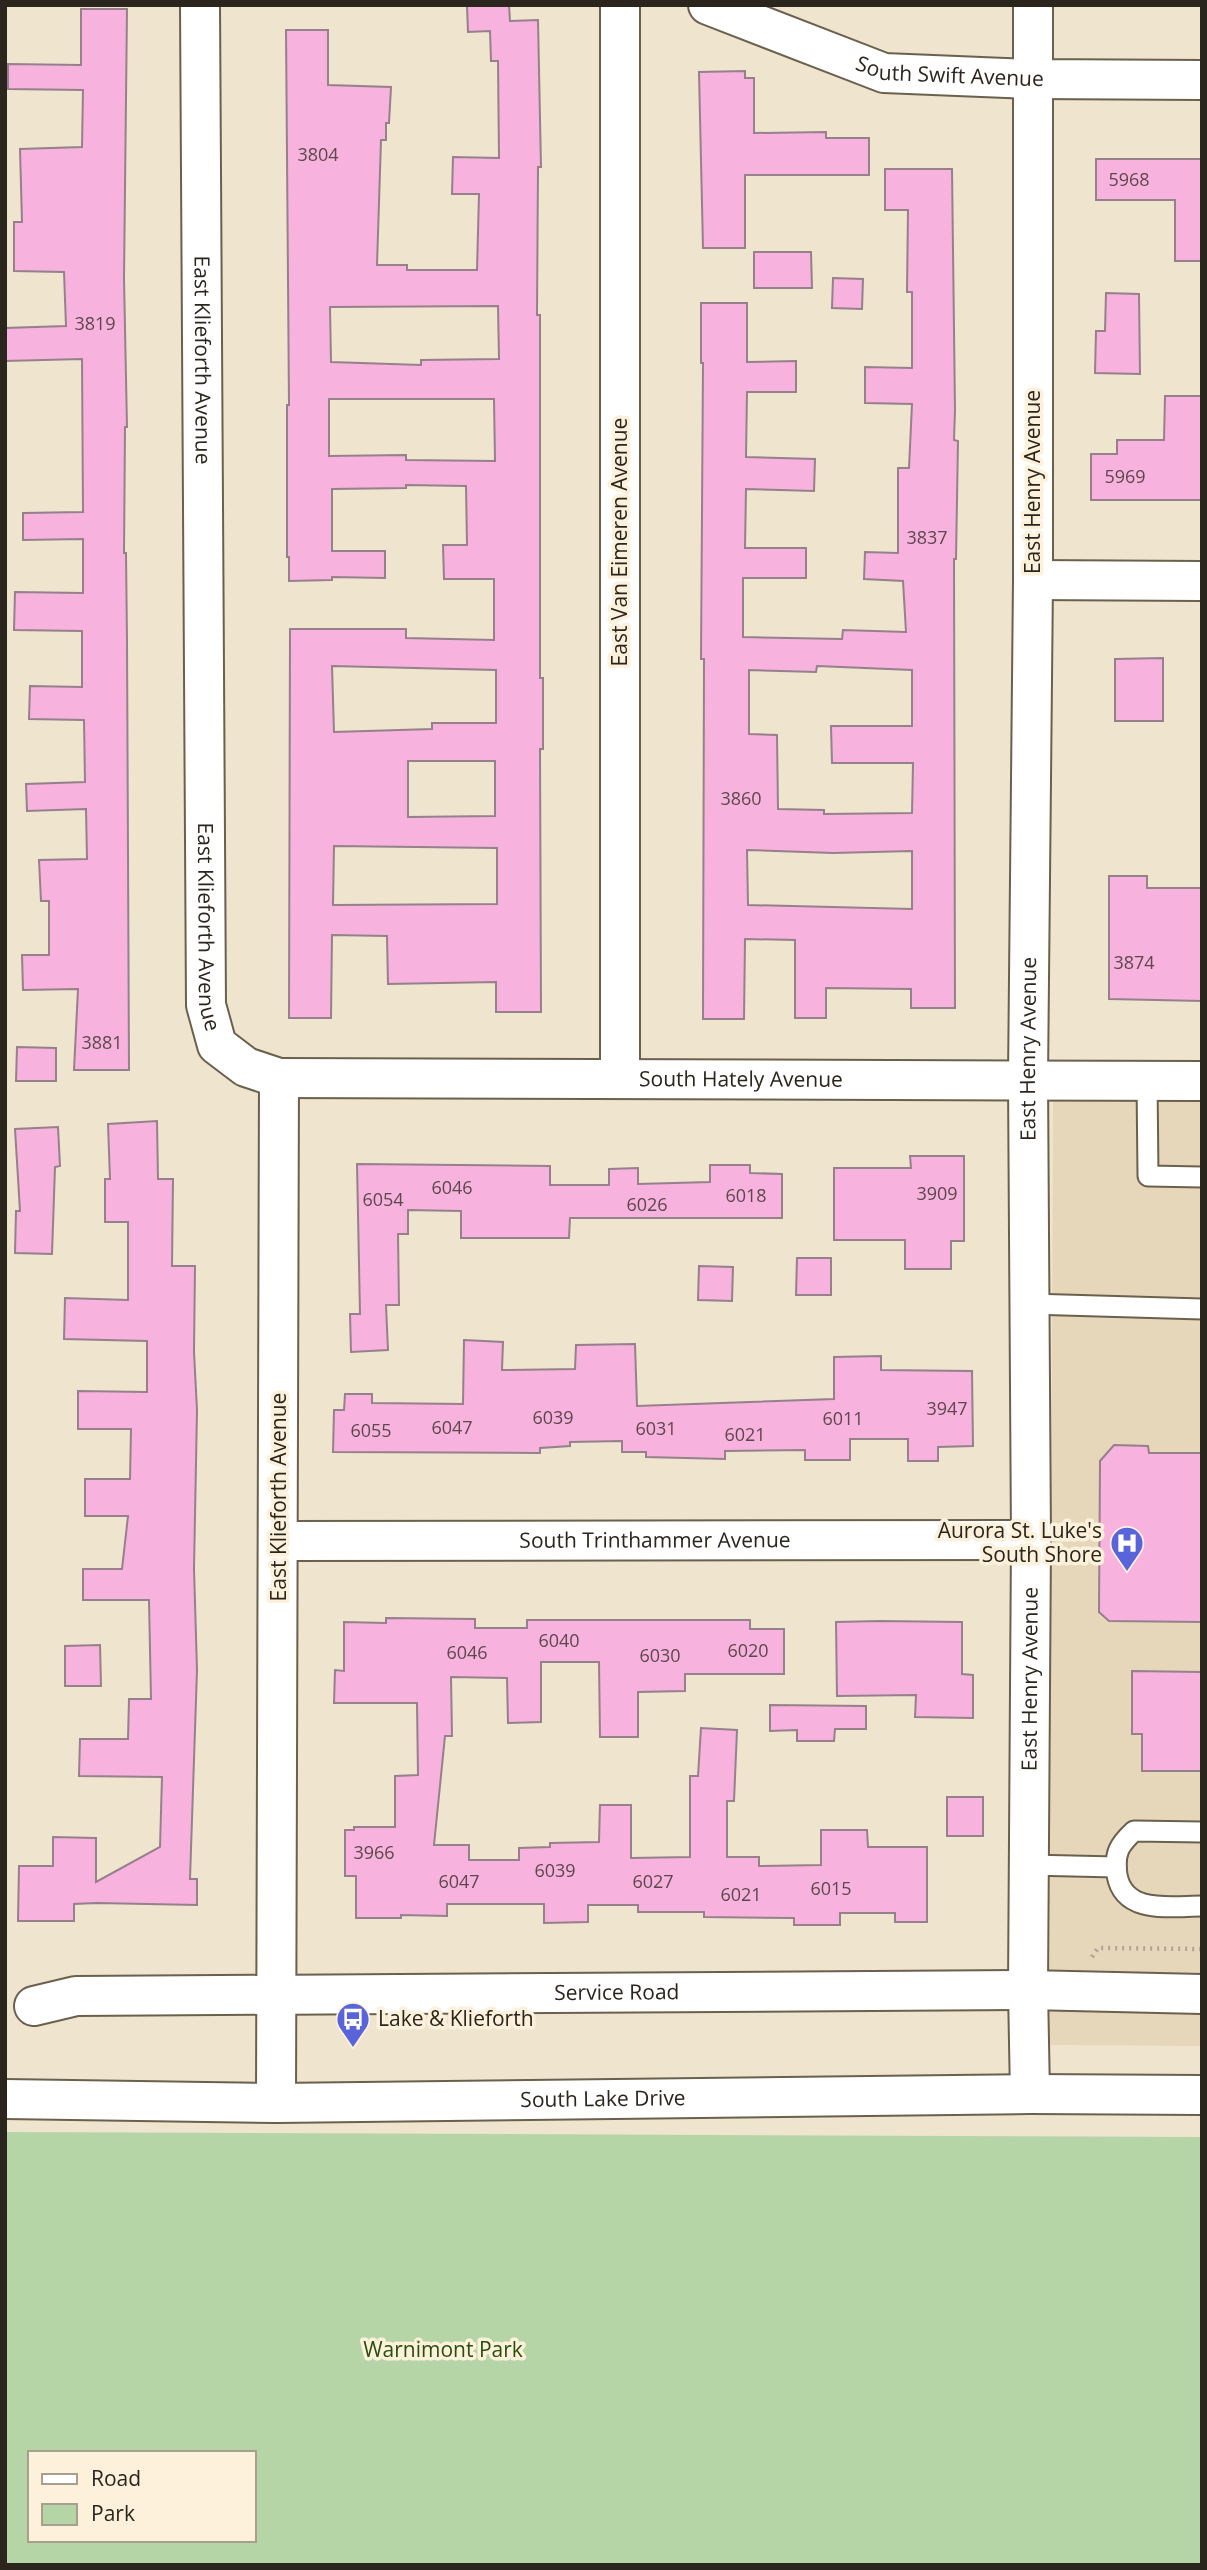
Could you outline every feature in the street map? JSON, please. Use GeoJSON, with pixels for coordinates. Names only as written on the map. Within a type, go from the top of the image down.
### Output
{"type":"FeatureCollection","features":[{"type":"Feature","properties":{"kind":"street","name":"East Klieforth Avenue"},"geometry":{"type":"LineString","coordinates":[[200,5],[206,1005],[217,1045],[246,1067],[279,1079],[276,2103]]}},
{"type":"Feature","properties":{"kind":"street","name":"East Van Eimeren Avenue"},"geometry":{"type":"LineString","coordinates":[[620,5],[620,1079]]}},
{"type":"Feature","properties":{"kind":"street","name":"South Swift Avenue"},"geometry":{"type":"LineString","coordinates":[[708,5],[884,73],[1034,79],[1202,80]]}},
{"type":"Feature","properties":{"kind":"street","name":"East Henry Avenue"},"geometry":{"type":"LineString","coordinates":[[1030,2094],[1028,1079],[1034,580],[1033,5]]}},
{"type":"Feature","properties":{"kind":"street"},"geometry":{"type":"LineString","coordinates":[[1034,580],[1202,581]]}},
{"type":"Feature","properties":{"kind":"street","name":"South Hately Avenue"},"geometry":{"type":"LineString","coordinates":[[279,1079],[1202,1081]]}},
{"type":"Feature","properties":{"kind":"street","name":"South Trinthammer Avenue"},"geometry":{"type":"LineString","coordinates":[[279,1541],[1031,1541]]}},
{"type":"Feature","properties":{"kind":"street","name":"Service Road"},"geometry":{"type":"LineString","coordinates":[[34,2007],[76,1996],[1028,1990],[1202,1994]]}},
{"type":"Feature","properties":{"kind":"street","name":"South Lake Drive"},"geometry":{"type":"LineString","coordinates":[[5,2099],[276,2103],[1030,2094],[1202,2095]]}},
{"type":"Feature","properties":{"kind":"lane"},"geometry":{"type":"LineString","coordinates":[[1147,1080],[1148,1176],[1202,1177]]}},
{"type":"Feature","properties":{"kind":"lane"},"geometry":{"type":"LineString","coordinates":[[1029,1304],[1202,1309]]}},
{"type":"Feature","properties":{"kind":"lane"},"geometry":{"type":"LineString","coordinates":[[1202,1832],[1133,1830],[1119,1845],[1116,1867],[1125,1895],[1136,1903],[1149,1906],[1202,1906]]}},
{"type":"Feature","properties":{"kind":"lane"},"geometry":{"type":"LineString","coordinates":[[1029,1865],[1116,1867]]}},
{"type":"Feature","properties":{"kind":"shaded area","name":"Aurora St. Luke's South Shore"},"geometry":{"type":"Polygon","coordinates":[[[1053,1101],[1202,1101],[1202,2046],[1049,2045],[1053,1101]]]}},
{"type":"Feature","properties":{"kind":"green space","name":"Warnimont Park"},"geometry":{"type":"Polygon","coordinates":[[[5,2132],[1202,2137],[1202,2565],[5,2565],[5,2132]]]}},
{"type":"Feature","properties":{"kind":"building"},"geometry":{"type":"Polygon","coordinates":[[[467,5],[509,5],[510,21],[538,20],[541,167],[538,167],[537,315],[540,315],[540,678],[543,678],[543,749],[540,749],[541,1012],[496,1012],[496,982],[388,984],[387,936],[332,935],[331,1018],[289,1018],[290,629],[406,629],[406,638],[494,640],[494,579],[444,579],[443,545],[467,545],[466,486],[406,485],[406,488],[332,489],[332,551],[385,551],[385,578],[332,577],[332,580],[289,581],[286,30],[328,30],[328,85],[391,87],[386,140],[381,140],[377,265],[407,265],[407,270],[477,270],[479,194],[452,194],[453,157],[499,158],[498,61],[491,61],[490,31],[468,32],[467,5]],[[498,306],[330,307],[331,362],[421,365],[421,360],[499,359],[498,306]],[[329,399],[329,456],[406,455],[406,460],[495,461],[494,399],[329,399]],[[332,666],[334,732],[432,729],[432,723],[496,723],[496,670],[332,666]],[[408,761],[408,817],[495,816],[495,761],[408,761]],[[334,846],[333,905],[497,904],[497,848],[334,846]]]}},
{"type":"Feature","properties":{"kind":"building"},"geometry":{"type":"Polygon","coordinates":[[[81,9],[127,9],[124,278],[127,427],[124,553],[127,640],[129,1070],[74,1070],[78,989],[23,990],[22,955],[49,955],[49,901],[41,901],[39,860],[87,859],[86,809],[27,811],[26,784],[85,782],[84,720],[29,719],[30,686],[82,687],[82,631],[14,630],[15,592],[83,593],[83,539],[23,540],[23,513],[83,512],[82,359],[5,361],[5,328],[66,326],[64,272],[14,271],[14,222],[22,222],[20,149],[82,147],[83,90],[8,89],[8,64],[81,65],[81,9]]]}},
{"type":"Feature","properties":{"kind":"building"},"geometry":{"type":"Polygon","coordinates":[[[745,71],[745,78],[754,78],[754,133],[826,132],[826,138],[869,138],[869,175],[745,175],[745,248],[703,248],[699,72],[745,71]]]}},
{"type":"Feature","properties":{"kind":"building"},"geometry":{"type":"Polygon","coordinates":[[[1096,159],[1202,159],[1202,261],[1175,261],[1175,200],[1096,200],[1096,159]]]}},
{"type":"Feature","properties":{"kind":"building"},"geometry":{"type":"Polygon","coordinates":[[[885,169],[952,169],[954,440],[958,441],[954,559],[955,1008],[911,1008],[911,989],[826,988],[826,1018],[795,1018],[795,940],[745,939],[744,1019],[703,1019],[701,303],[747,303],[747,362],[796,361],[796,392],[747,392],[746,457],[815,459],[814,491],[746,489],[745,548],[806,548],[806,578],[743,578],[743,637],[842,639],[843,630],[906,632],[903,581],[864,579],[865,552],[898,553],[898,468],[909,468],[912,404],[865,403],[865,367],[912,368],[912,292],[907,292],[908,210],[885,210],[885,169]],[[817,666],[816,672],[749,670],[749,734],[777,735],[778,809],[824,810],[824,814],[912,813],[913,763],[832,763],[831,726],[912,726],[912,670],[817,666]],[[747,850],[748,905],[912,909],[912,851],[833,853],[747,850]]]}},
{"type":"Feature","properties":{"kind":"building"},"geometry":{"type":"Polygon","coordinates":[[[754,252],[811,252],[812,288],[754,288],[754,252]]]}},
{"type":"Feature","properties":{"kind":"building"},"geometry":{"type":"Polygon","coordinates":[[[833,278],[863,279],[862,309],[832,308],[833,278]]]}},
{"type":"Feature","properties":{"kind":"building"},"geometry":{"type":"Polygon","coordinates":[[[1106,293],[1139,294],[1140,374],[1095,373],[1096,331],[1105,331],[1106,293]]]}},
{"type":"Feature","properties":{"kind":"building"},"geometry":{"type":"Polygon","coordinates":[[[1165,396],[1201,396],[1202,500],[1091,500],[1091,454],[1117,454],[1117,440],[1164,440],[1165,396]]]}},
{"type":"Feature","properties":{"kind":"building"},"geometry":{"type":"Polygon","coordinates":[[[1163,658],[1163,721],[1115,721],[1115,659],[1163,658]]]}},
{"type":"Feature","properties":{"kind":"building"},"geometry":{"type":"Polygon","coordinates":[[[1109,876],[1147,876],[1147,888],[1202,888],[1202,1001],[1109,999],[1109,876]]]}},
{"type":"Feature","properties":{"kind":"building"},"geometry":{"type":"Polygon","coordinates":[[[17,1047],[56,1048],[56,1081],[16,1081],[17,1047]]]}},
{"type":"Feature","properties":{"kind":"building"},"geometry":{"type":"Polygon","coordinates":[[[157,1121],[158,1179],[173,1179],[172,1266],[195,1266],[194,1352],[197,1410],[194,1569],[197,1670],[190,1879],[197,1879],[197,1905],[74,1904],[74,1921],[18,1921],[19,1866],[53,1866],[53,1837],[96,1838],[96,1882],[160,1847],[162,1777],[79,1776],[80,1739],[128,1739],[129,1699],[151,1699],[149,1600],[83,1600],[83,1569],[122,1569],[128,1516],[85,1516],[85,1479],[130,1479],[131,1429],[78,1429],[78,1391],[147,1392],[147,1341],[64,1339],[65,1298],[128,1300],[128,1222],[105,1222],[105,1179],[110,1179],[108,1124],[157,1121]]]}},
{"type":"Feature","properties":{"kind":"building"},"geometry":{"type":"Polygon","coordinates":[[[58,1127],[60,1166],[55,1167],[52,1254],[15,1253],[16,1211],[20,1211],[15,1129],[58,1127]]]}},
{"type":"Feature","properties":{"kind":"building"},"geometry":{"type":"Polygon","coordinates":[[[910,1156],[964,1156],[964,1241],[951,1241],[951,1269],[905,1269],[905,1240],[834,1240],[834,1168],[911,1168],[910,1156]]]}},
{"type":"Feature","properties":{"kind":"building"},"geometry":{"type":"Polygon","coordinates":[[[357,1164],[550,1166],[550,1185],[609,1185],[609,1169],[638,1168],[638,1184],[710,1182],[710,1165],[750,1165],[750,1173],[782,1174],[782,1218],[570,1218],[569,1238],[461,1238],[461,1211],[408,1210],[408,1234],[398,1234],[399,1305],[386,1305],[388,1350],[351,1352],[350,1314],[360,1314],[357,1164]]]}},
{"type":"Feature","properties":{"kind":"building"},"geometry":{"type":"Polygon","coordinates":[[[797,1258],[831,1258],[831,1295],[796,1295],[797,1258]]]}},
{"type":"Feature","properties":{"kind":"building"},"geometry":{"type":"Polygon","coordinates":[[[699,1266],[733,1267],[732,1301],[698,1300],[699,1266]]]}},
{"type":"Feature","properties":{"kind":"building"},"geometry":{"type":"Polygon","coordinates":[[[464,1340],[503,1342],[502,1370],[575,1369],[576,1345],[635,1344],[637,1406],[834,1399],[834,1357],[881,1356],[881,1370],[972,1371],[973,1446],[938,1447],[938,1461],[908,1461],[908,1439],[850,1439],[850,1460],[805,1460],[805,1450],[725,1451],[725,1459],[646,1457],[646,1452],[622,1452],[622,1441],[570,1442],[570,1446],[540,1448],[540,1453],[333,1452],[334,1410],[344,1410],[345,1394],[372,1394],[372,1403],[463,1404],[464,1340]]]}},
{"type":"Feature","properties":{"kind":"building"},"geometry":{"type":"Polygon","coordinates":[[[1114,1445],[1148,1446],[1149,1453],[1202,1453],[1202,1622],[1109,1621],[1099,1612],[1100,1461],[1114,1445]]]}},
{"type":"Feature","properties":{"kind":"building"},"geometry":{"type":"Polygon","coordinates":[[[386,1618],[475,1619],[475,1628],[527,1628],[527,1620],[750,1620],[750,1629],[784,1629],[784,1674],[685,1674],[685,1691],[638,1692],[638,1737],[600,1737],[599,1662],[541,1662],[541,1722],[508,1723],[507,1678],[451,1677],[452,1736],[445,1736],[434,1845],[469,1845],[469,1860],[519,1860],[519,1848],[550,1847],[550,1843],[599,1842],[600,1805],[631,1805],[631,1858],[690,1857],[690,1776],[698,1776],[701,1728],[737,1730],[734,1801],[727,1801],[727,1857],[759,1857],[759,1866],[821,1865],[821,1830],[867,1830],[868,1847],[927,1847],[927,1922],[895,1922],[895,1913],[840,1913],[840,1925],[794,1925],[794,1918],[704,1917],[704,1912],[638,1912],[638,1905],[588,1905],[588,1922],[544,1923],[544,1904],[447,1904],[447,1916],[356,1918],[356,1876],[345,1876],[345,1830],[354,1830],[354,1827],[395,1827],[395,1776],[418,1775],[417,1703],[334,1703],[335,1670],[344,1671],[344,1622],[386,1623],[386,1618]]]}},
{"type":"Feature","properties":{"kind":"building"},"geometry":{"type":"Polygon","coordinates":[[[836,1622],[962,1622],[962,1674],[973,1675],[973,1718],[915,1717],[916,1695],[837,1696],[836,1622]]]}},
{"type":"Feature","properties":{"kind":"building"},"geometry":{"type":"Polygon","coordinates":[[[100,1645],[101,1686],[65,1686],[65,1646],[100,1645]]]}},
{"type":"Feature","properties":{"kind":"building"},"geometry":{"type":"Polygon","coordinates":[[[1132,1671],[1202,1672],[1202,1771],[1142,1771],[1142,1734],[1132,1734],[1132,1671]]]}},
{"type":"Feature","properties":{"kind":"building"},"geometry":{"type":"Polygon","coordinates":[[[770,1705],[866,1706],[866,1729],[835,1729],[834,1741],[797,1741],[797,1730],[770,1731],[770,1705]]]}},
{"type":"Feature","properties":{"kind":"building"},"geometry":{"type":"Polygon","coordinates":[[[947,1797],[983,1797],[983,1836],[947,1836],[947,1797]]]}},
{"type":"Feature","properties":{"kind":"place","name":"Aurora St. Luke's South Shore"},"geometry":{"type":"Point","coordinates":[1127,1573]}},
{"type":"Feature","properties":{"kind":"place","name":"Lake & Klieforth"},"geometry":{"type":"Point","coordinates":[353,2049]}}]}
